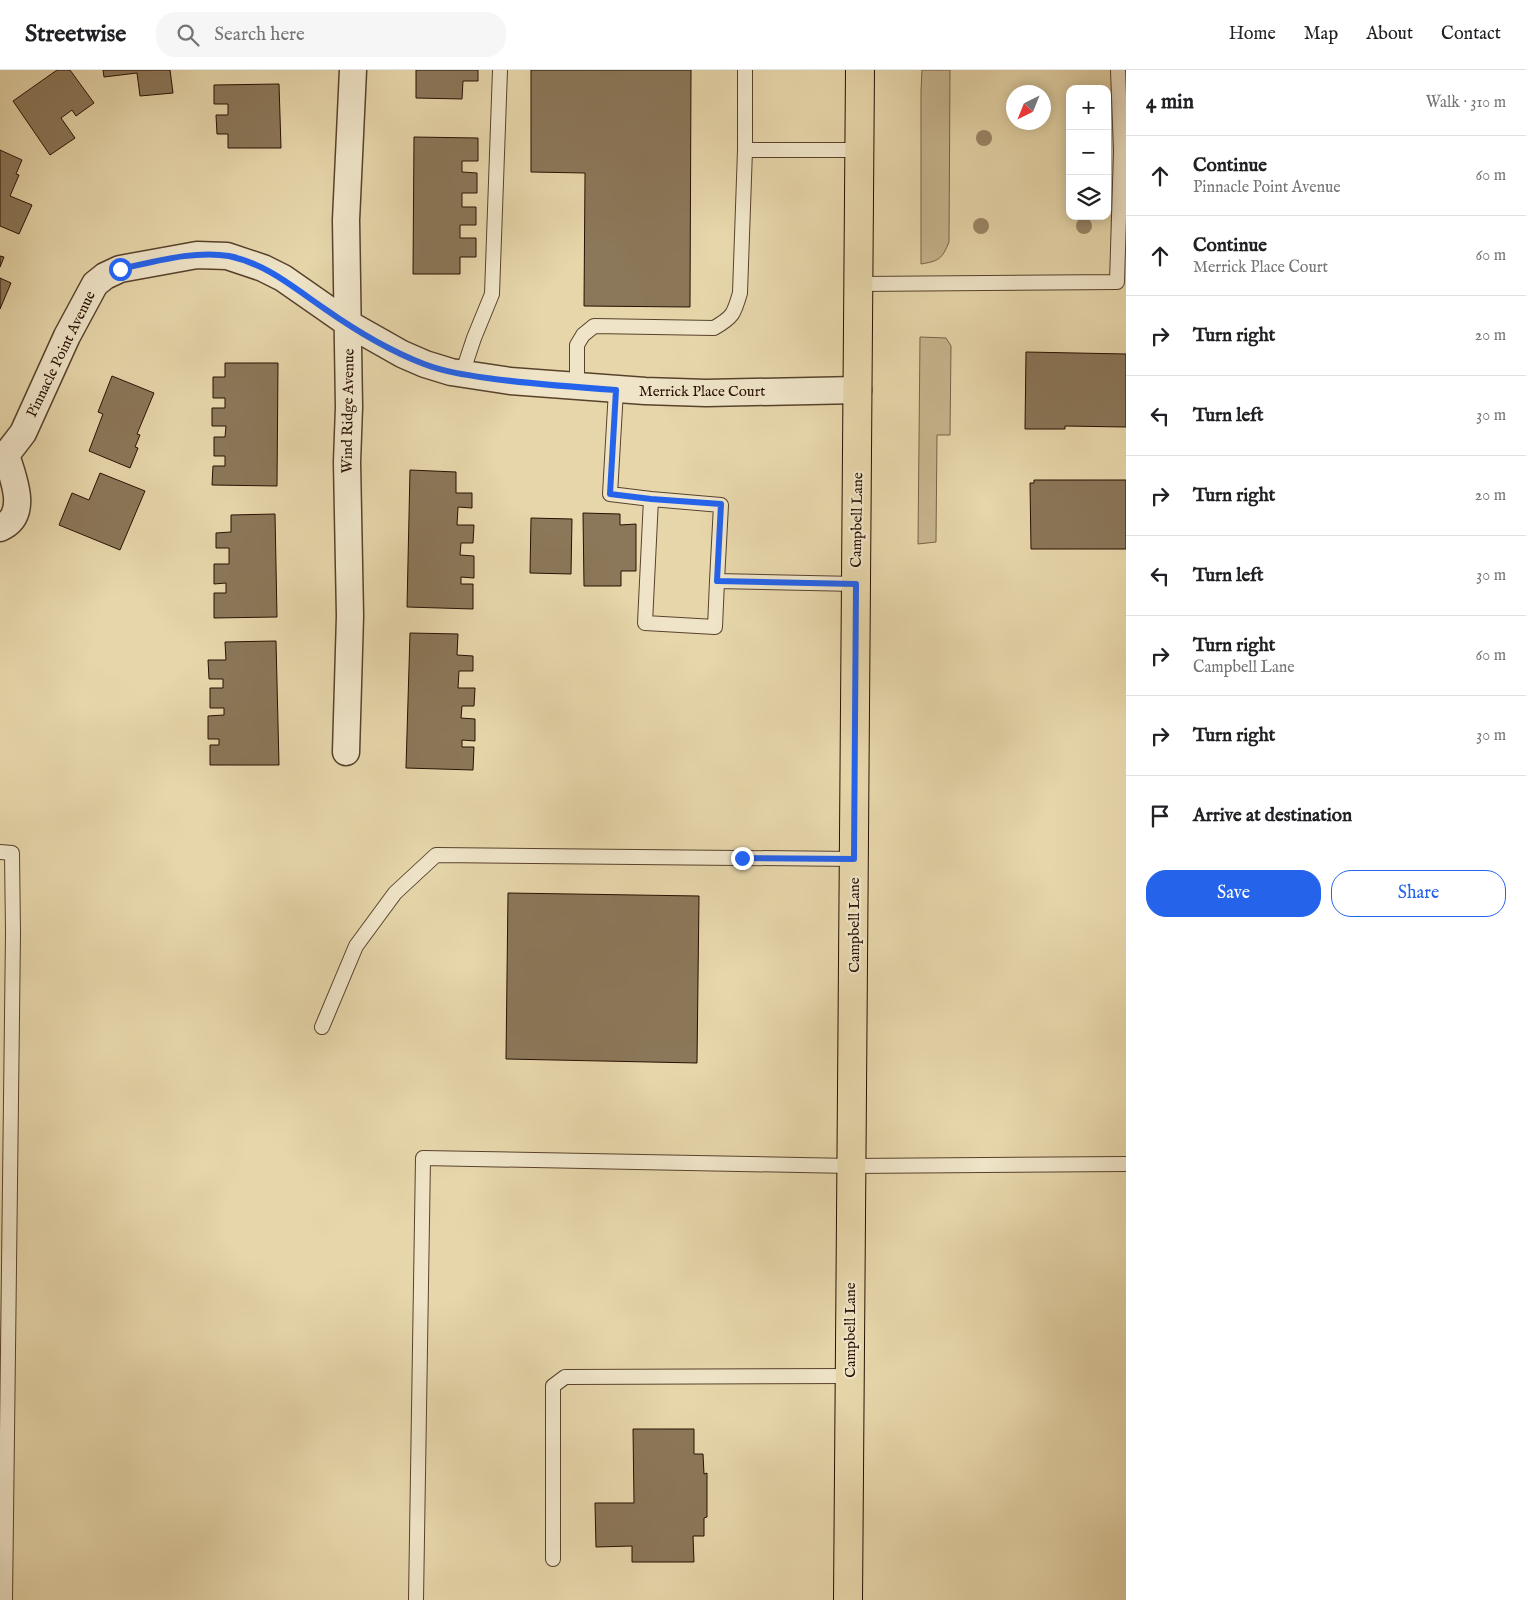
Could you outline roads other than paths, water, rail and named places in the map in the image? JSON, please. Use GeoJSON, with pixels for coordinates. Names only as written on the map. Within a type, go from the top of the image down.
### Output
{"type":"FeatureCollection","features":[{"type":"Feature","properties":{"kind":"main road","name":"Campbell Lane"},"geometry":{"type":"LineString","coordinates":[[848,1600],[860,70]]}},
{"type":"Feature","properties":{"kind":"street","name":"Wind Ridge Avenue"},"geometry":{"type":"LineString","coordinates":[[346,752],[350,616],[346,220],[353,70]]}},
{"type":"Feature","properties":{"kind":"street","name":"Pinnacle Point Avenue"},"geometry":{"type":"LineString","coordinates":[[3,458],[23,433],[67,336],[95,284],[104,276],[120,269],[197,255],[227,256],[263,268],[283,278],[348,324]]}},
{"type":"Feature","properties":{"kind":"street","name":"Merrick Place Court"},"geometry":{"type":"LineString","coordinates":[[348,324],[424,364],[462,374],[510,381],[616,390],[706,393],[858,390]]}},
{"type":"Feature","properties":{"kind":"street"},"geometry":{"type":"LineString","coordinates":[[0,528],[6,525],[17,512],[18,507],[16,489],[3,458]]}},
{"type":"Feature","properties":{"kind":"lane"},"geometry":{"type":"LineString","coordinates":[[462,374],[492,294],[500,70]]}},
{"type":"Feature","properties":{"kind":"lane"},"geometry":{"type":"LineString","coordinates":[[577,387],[577,345],[583,335],[594,326],[714,328],[730,319],[736,308],[740,293],[745,150],[745,70]]}},
{"type":"Feature","properties":{"kind":"lane"},"geometry":{"type":"LineString","coordinates":[[859,284],[1117,282],[1121,151],[1118,70]]}},
{"type":"Feature","properties":{"kind":"lane"},"geometry":{"type":"LineString","coordinates":[[745,150],[860,150]]}},
{"type":"Feature","properties":{"kind":"lane"},"geometry":{"type":"LineString","coordinates":[[616,390],[610,494],[721,504],[715,627],[645,622],[651,499]]}},
{"type":"Feature","properties":{"kind":"lane"},"geometry":{"type":"LineString","coordinates":[[717,581],[856,584]]}},
{"type":"Feature","properties":{"kind":"lane"},"geometry":{"type":"LineString","coordinates":[[0,852],[12,852],[13,933],[5,1600]]}},
{"type":"Feature","properties":{"kind":"lane"},"geometry":{"type":"LineString","coordinates":[[322,1027],[356,946],[395,893],[436,855],[854,859]]}},
{"type":"Feature","properties":{"kind":"lane"},"geometry":{"type":"LineString","coordinates":[[416,1600],[423,1158],[852,1166],[1126,1164]]}},
{"type":"Feature","properties":{"kind":"lane"},"geometry":{"type":"LineString","coordinates":[[553,1559],[553,1386],[565,1377],[850,1376]]}}]}
